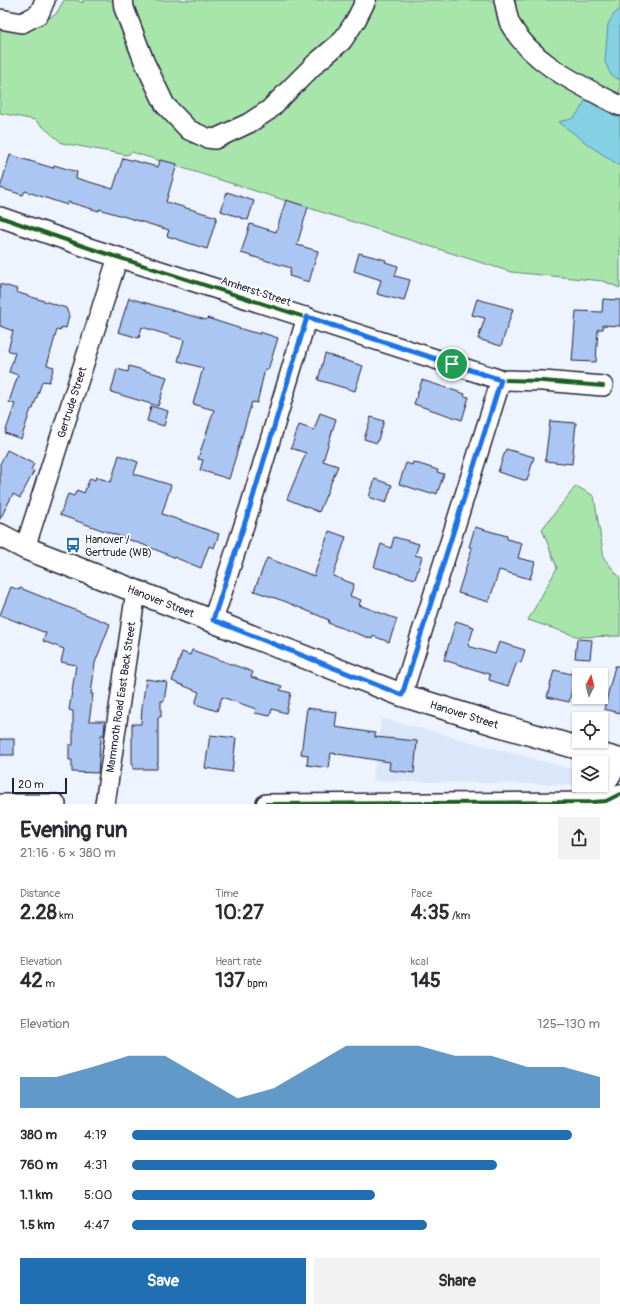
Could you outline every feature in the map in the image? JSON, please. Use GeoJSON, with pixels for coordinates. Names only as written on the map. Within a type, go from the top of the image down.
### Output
{"type":"FeatureCollection","features":[{"type":"Feature","properties":{"kind":"main road","name":"Hanover Street"},"geometry":{"type":"LineString","coordinates":[[0,535],[26,548],[402,695],[495,724],[620,760]]}},
{"type":"Feature","properties":{"kind":"street"},"geometry":{"type":"LineString","coordinates":[[0,19],[22,23],[39,14],[45,0]]}},
{"type":"Feature","properties":{"kind":"street"},"geometry":{"type":"LineString","coordinates":[[123,0],[124,8],[142,54],[165,105],[189,130],[207,138],[215,139],[249,124],[269,110],[316,63],[342,41],[356,20],[366,0]]}},
{"type":"Feature","properties":{"kind":"street"},"geometry":{"type":"LineString","coordinates":[[504,0],[509,23],[525,44],[544,61],[568,78],[620,106]]}},
{"type":"Feature","properties":{"kind":"street","name":"Amherst Street"},"geometry":{"type":"LineString","coordinates":[[0,216],[89,248],[501,380],[543,381],[603,386]]}},
{"type":"Feature","properties":{"kind":"street","name":"Gertrude Street"},"geometry":{"type":"LineString","coordinates":[[26,548],[118,257]]}},
{"type":"Feature","properties":{"kind":"street"},"geometry":{"type":"LineString","coordinates":[[213,620],[250,507],[307,317]]}},
{"type":"Feature","properties":{"kind":"street"},"geometry":{"type":"LineString","coordinates":[[402,695],[501,380]]}},
{"type":"Feature","properties":{"kind":"street","name":"Mammoth Road East Back Street"},"geometry":{"type":"LineString","coordinates":[[105,804],[136,591]]}},
{"type":"Feature","properties":{"kind":"street"},"geometry":{"type":"LineString","coordinates":[[578,801],[596,793],[606,783],[620,760]]}},
{"type":"Feature","properties":{"kind":"street"},"geometry":{"type":"LineString","coordinates":[[266,804],[606,801],[620,794]]}},
{"type":"Feature","properties":{"kind":"street"},"geometry":{"type":"LineString","coordinates":[[1,804],[56,804]]}},
{"type":"Feature","properties":{"kind":"shaded area"},"geometry":{"type":"Polygon","coordinates":[[[381,718],[572,769],[572,785],[373,781],[381,718]]]}},
{"type":"Feature","properties":{"kind":"green space"},"geometry":{"type":"Polygon","coordinates":[[[64,0],[77,0],[83,3],[83,0],[620,0],[620,288],[603,281],[511,272],[132,152],[127,155],[62,143],[35,120],[0,113],[0,27],[37,25],[56,14],[64,0]]]}},
{"type":"Feature","properties":{"kind":"green space"},"geometry":{"type":"Polygon","coordinates":[[[576,486],[594,496],[604,558],[620,578],[620,636],[579,637],[528,620],[557,568],[542,529],[576,486]]]}},
{"type":"Feature","properties":{"kind":"water"},"geometry":{"type":"Polygon","coordinates":[[[620,9],[620,80],[611,75],[605,62],[608,24],[614,14],[620,9]]]}},
{"type":"Feature","properties":{"kind":"water"},"geometry":{"type":"Polygon","coordinates":[[[586,99],[620,115],[620,166],[590,146],[559,122],[570,120],[576,115],[586,99]]]}},
{"type":"Feature","properties":{"kind":"building"},"geometry":{"type":"Polygon","coordinates":[[[10,155],[53,168],[54,165],[77,172],[76,178],[113,189],[123,158],[158,167],[160,160],[177,164],[166,202],[217,217],[207,249],[167,236],[169,230],[99,209],[99,211],[68,202],[67,205],[25,191],[23,195],[0,188],[10,155]]]}},
{"type":"Feature","properties":{"kind":"building"},"geometry":{"type":"Polygon","coordinates":[[[227,192],[254,201],[248,220],[221,211],[227,192]]]}},
{"type":"Feature","properties":{"kind":"building"},"geometry":{"type":"Polygon","coordinates":[[[286,200],[308,207],[297,245],[318,251],[309,282],[289,276],[291,268],[241,253],[250,224],[276,232],[286,200]]]}},
{"type":"Feature","properties":{"kind":"building"},"geometry":{"type":"Polygon","coordinates":[[[359,253],[386,260],[385,262],[398,266],[395,276],[410,280],[404,301],[377,294],[381,280],[354,271],[359,253]]]}},
{"type":"Feature","properties":{"kind":"building"},"geometry":{"type":"Polygon","coordinates":[[[0,284],[17,289],[16,292],[66,308],[69,316],[66,328],[62,327],[60,331],[57,330],[47,365],[54,367],[49,382],[42,382],[21,439],[5,433],[15,404],[9,402],[18,375],[9,372],[15,353],[8,350],[13,331],[0,326],[0,284]]]}},
{"type":"Feature","properties":{"kind":"building"},"geometry":{"type":"Polygon","coordinates":[[[129,298],[206,320],[207,318],[248,331],[260,334],[260,332],[278,338],[268,370],[265,369],[257,403],[252,402],[229,479],[200,470],[203,460],[198,459],[214,410],[193,404],[203,368],[178,361],[184,340],[142,327],[139,338],[118,332],[129,298]]]}},
{"type":"Feature","properties":{"kind":"building"},"geometry":{"type":"Polygon","coordinates":[[[477,299],[513,309],[501,346],[478,339],[485,318],[472,315],[477,299]]]}},
{"type":"Feature","properties":{"kind":"building"},"geometry":{"type":"Polygon","coordinates":[[[603,299],[620,300],[620,326],[603,325],[603,329],[598,329],[596,362],[572,361],[576,311],[602,312],[603,299]]]}},
{"type":"Feature","properties":{"kind":"building"},"geometry":{"type":"Polygon","coordinates":[[[325,354],[363,366],[355,391],[318,380],[325,354]]]}},
{"type":"Feature","properties":{"kind":"building"},"geometry":{"type":"Polygon","coordinates":[[[129,366],[167,377],[158,406],[111,392],[117,369],[128,372],[129,366]]]}},
{"type":"Feature","properties":{"kind":"building"},"geometry":{"type":"Polygon","coordinates":[[[422,380],[465,394],[464,396],[469,397],[462,420],[414,404],[422,380]]]}},
{"type":"Feature","properties":{"kind":"building"},"geometry":{"type":"Polygon","coordinates":[[[151,406],[168,411],[164,426],[147,421],[151,406]]]}},
{"type":"Feature","properties":{"kind":"building"},"geometry":{"type":"Polygon","coordinates":[[[320,413],[336,419],[323,461],[338,466],[319,512],[287,499],[306,453],[291,448],[299,425],[314,430],[320,413]]]}},
{"type":"Feature","properties":{"kind":"building"},"geometry":{"type":"Polygon","coordinates":[[[371,417],[384,421],[377,443],[364,439],[371,417]]]}},
{"type":"Feature","properties":{"kind":"building"},"geometry":{"type":"Polygon","coordinates":[[[550,421],[576,423],[572,464],[545,461],[550,421]]]}},
{"type":"Feature","properties":{"kind":"building"},"geometry":{"type":"Polygon","coordinates":[[[506,449],[534,457],[527,481],[498,472],[506,449]]]}},
{"type":"Feature","properties":{"kind":"building"},"geometry":{"type":"Polygon","coordinates":[[[7,450],[34,464],[31,470],[34,471],[20,498],[13,494],[0,519],[0,464],[7,450]]]}},
{"type":"Feature","properties":{"kind":"building"},"geometry":{"type":"Polygon","coordinates":[[[119,455],[138,462],[134,474],[171,485],[162,514],[219,534],[214,548],[209,546],[201,568],[144,545],[60,515],[68,494],[74,496],[77,490],[84,493],[90,478],[95,480],[96,477],[111,482],[119,455]]]}},
{"type":"Feature","properties":{"kind":"building"},"geometry":{"type":"Polygon","coordinates":[[[413,462],[438,470],[437,472],[444,474],[437,494],[432,492],[431,494],[399,484],[406,463],[412,465],[413,462]]]}},
{"type":"Feature","properties":{"kind":"building"},"geometry":{"type":"Polygon","coordinates":[[[375,479],[392,485],[386,503],[369,497],[375,479]]]}},
{"type":"Feature","properties":{"kind":"building"},"geometry":{"type":"Polygon","coordinates":[[[475,527],[507,536],[507,539],[522,543],[518,558],[535,562],[530,579],[499,570],[489,602],[458,593],[472,548],[469,547],[475,527]]]}},
{"type":"Feature","properties":{"kind":"building"},"geometry":{"type":"Polygon","coordinates":[[[329,531],[346,537],[333,576],[354,584],[350,596],[361,600],[359,605],[397,619],[389,642],[373,636],[372,639],[328,623],[329,620],[284,601],[254,591],[267,558],[314,576],[329,531]]]}},
{"type":"Feature","properties":{"kind":"building"},"geometry":{"type":"Polygon","coordinates":[[[394,537],[419,544],[415,555],[422,557],[415,579],[374,567],[381,544],[391,548],[394,537]]]}},
{"type":"Feature","properties":{"kind":"building"},"geometry":{"type":"Polygon","coordinates":[[[11,587],[19,590],[20,588],[110,624],[95,663],[91,694],[93,694],[89,721],[105,721],[104,735],[101,735],[98,773],[72,772],[72,760],[69,760],[69,745],[73,745],[73,711],[69,710],[76,665],[61,662],[64,649],[43,641],[46,633],[0,615],[11,587]]]}},
{"type":"Feature","properties":{"kind":"building"},"geometry":{"type":"Polygon","coordinates":[[[456,621],[474,627],[468,646],[495,654],[499,642],[525,650],[521,663],[517,662],[508,686],[489,680],[489,674],[444,660],[456,621]]]}},
{"type":"Feature","properties":{"kind":"building"},"geometry":{"type":"Polygon","coordinates":[[[577,639],[592,640],[590,659],[575,658],[577,639]]]}},
{"type":"Feature","properties":{"kind":"building"},"geometry":{"type":"Polygon","coordinates":[[[192,650],[253,672],[251,677],[282,686],[280,690],[291,693],[286,713],[272,709],[270,716],[255,713],[256,709],[222,697],[217,711],[195,704],[199,692],[172,681],[182,652],[190,655],[192,650]]]}},
{"type":"Feature","properties":{"kind":"building"},"geometry":{"type":"Polygon","coordinates":[[[615,666],[620,666],[620,713],[604,709],[605,704],[608,704],[608,693],[615,666]]]}},
{"type":"Feature","properties":{"kind":"building"},"geometry":{"type":"Polygon","coordinates":[[[554,670],[572,674],[572,690],[569,702],[547,697],[554,670]]]}},
{"type":"Feature","properties":{"kind":"building"},"geometry":{"type":"Polygon","coordinates":[[[146,679],[167,682],[164,701],[161,701],[161,717],[158,717],[158,763],[157,769],[133,769],[132,724],[141,724],[146,679]]]}},
{"type":"Feature","properties":{"kind":"building"},"geometry":{"type":"Polygon","coordinates":[[[307,708],[337,712],[335,727],[375,733],[375,737],[417,741],[414,773],[389,770],[390,762],[331,753],[329,768],[307,765],[308,755],[301,754],[307,708]]]}},
{"type":"Feature","properties":{"kind":"building"},"geometry":{"type":"Polygon","coordinates":[[[210,735],[236,738],[232,772],[205,768],[210,735]]]}},
{"type":"Feature","properties":{"kind":"building"},"geometry":{"type":"Polygon","coordinates":[[[0,739],[14,739],[14,755],[0,755],[0,739]]]}},
{"type":"Feature","properties":{"kind":"cycle path"},"geometry":{"type":"LineString","coordinates":[[0,217],[89,248],[501,380],[543,381],[603,386]]}},
{"type":"Feature","properties":{"kind":"cycle path"},"geometry":{"type":"LineString","coordinates":[[402,695],[501,380]]}},
{"type":"Feature","properties":{"kind":"cycle path"},"geometry":{"type":"LineString","coordinates":[[266,804],[593,802],[606,801],[620,794]]}},
{"type":"Feature","properties":{"kind":"place","name":"Hanover / Gertrude (WB)"},"geometry":{"type":"Point","coordinates":[73,545]}},
{"type":"Feature","properties":{"kind":"route"},"geometry":{"type":"LineString","coordinates":[[307,317],[452,364],[501,380],[402,695],[213,620],[250,507],[307,317]]}}]}
